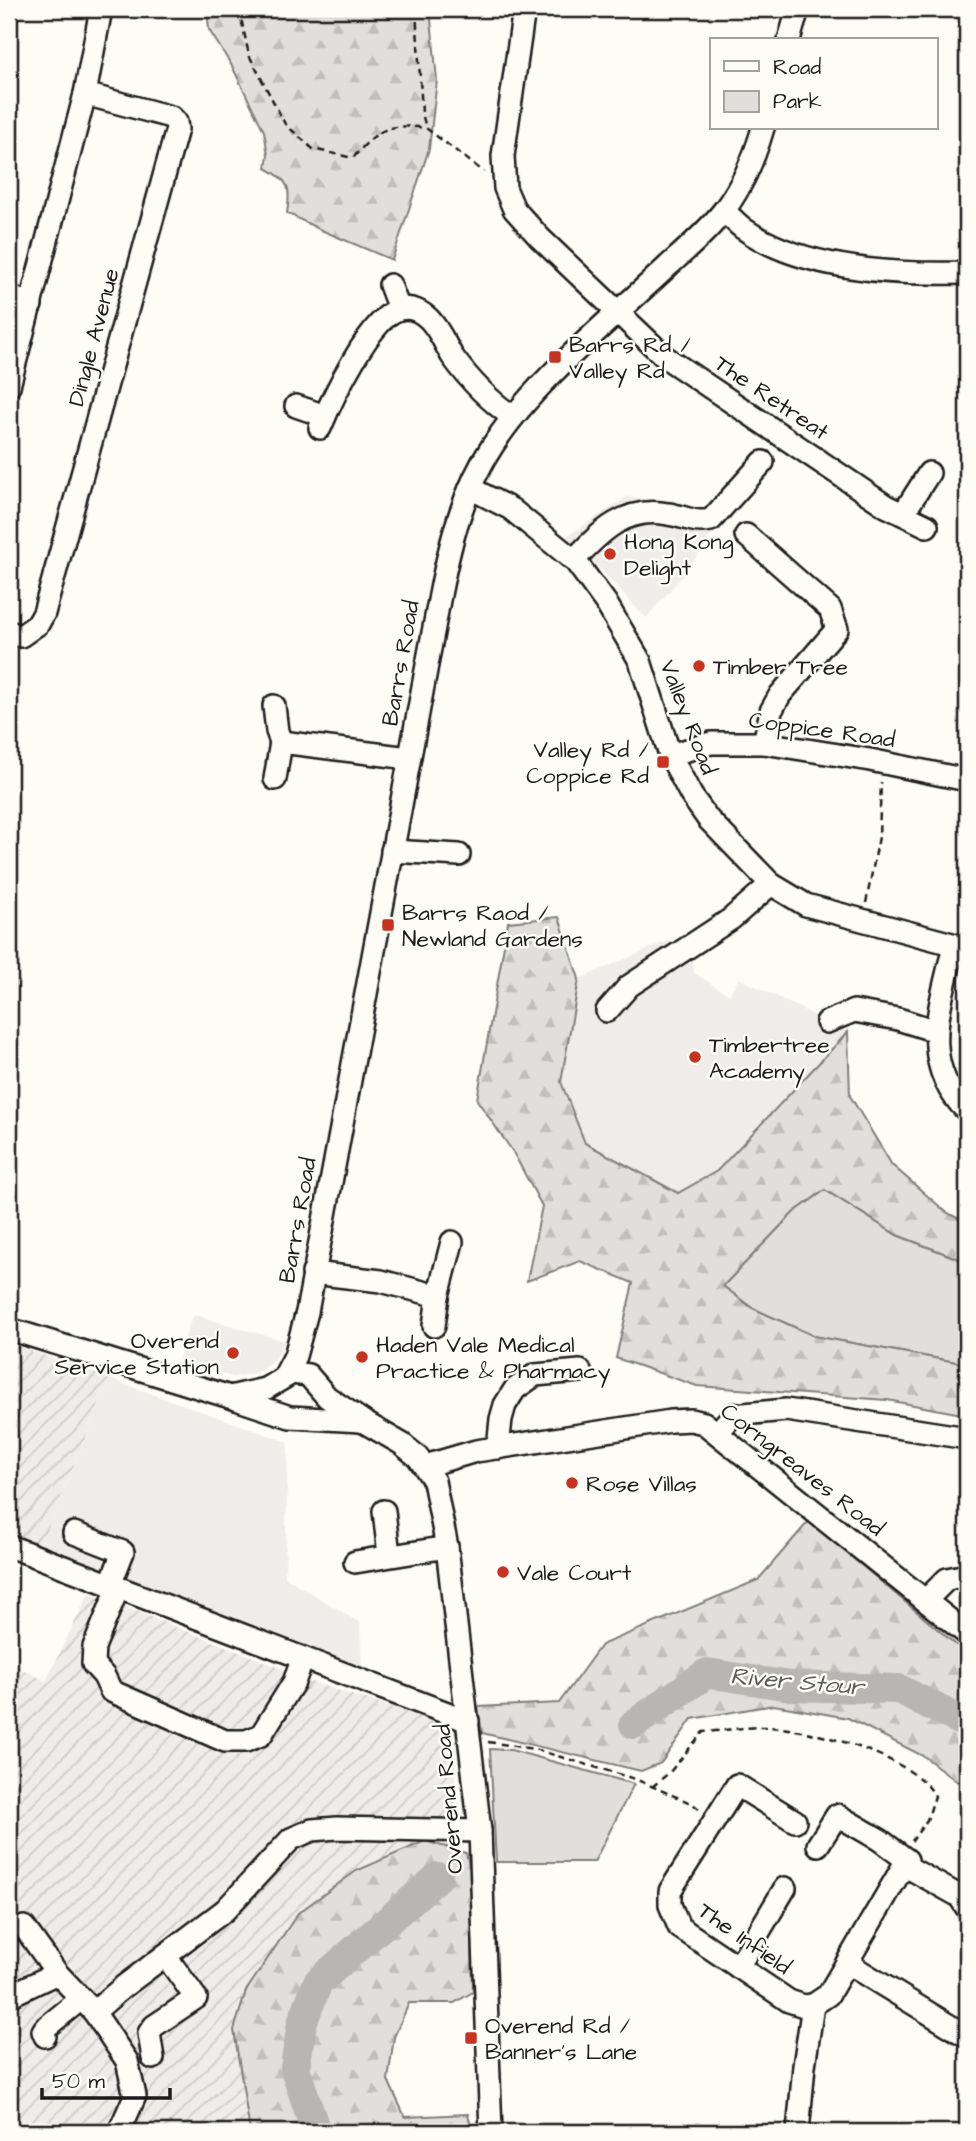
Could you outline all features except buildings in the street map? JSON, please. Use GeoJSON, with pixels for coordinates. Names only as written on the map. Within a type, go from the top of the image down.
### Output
{"type":"FeatureCollection","features":[{"type":"Feature","properties":{"kind":"street"},"geometry":{"type":"LineString","coordinates":[[9,386],[85,94],[101,9]]}},
{"type":"Feature","properties":{"kind":"street"},"geometry":{"type":"LineString","coordinates":[[505,188],[503,156],[524,9]]}},
{"type":"Feature","properties":{"kind":"street"},"geometry":{"type":"LineString","coordinates":[[790,38],[799,9]]}},
{"type":"Feature","properties":{"kind":"street","name":"Dingle Avenue"},"geometry":{"type":"LineString","coordinates":[[9,632],[21,636],[38,624],[44,613],[177,130],[176,122],[171,117],[85,94]]}},
{"type":"Feature","properties":{"kind":"street","name":"Barrs Road"},"geometry":{"type":"LineString","coordinates":[[282,1378],[295,1356],[307,1312],[450,542],[470,488],[492,446],[513,417],[552,375],[724,211],[740,185],[762,130]]}},
{"type":"Feature","properties":{"kind":"street","name":"The Retreat"},"geometry":{"type":"LineString","coordinates":[[505,188],[514,209],[540,238],[665,357],[886,506],[927,526]]}},
{"type":"Feature","properties":{"kind":"street"},"geometry":{"type":"LineString","coordinates":[[724,211],[743,228],[769,243],[825,263],[889,270],[967,273]]}},
{"type":"Feature","properties":{"kind":"street"},"geometry":{"type":"LineString","coordinates":[[390,285],[399,309]]}},
{"type":"Feature","properties":{"kind":"street"},"geometry":{"type":"LineString","coordinates":[[9,296],[31,304]]}},
{"type":"Feature","properties":{"kind":"street"},"geometry":{"type":"LineString","coordinates":[[296,406],[322,422],[363,345],[390,313],[410,308],[431,321],[452,356],[478,390],[513,417]]}},
{"type":"Feature","properties":{"kind":"street"},"geometry":{"type":"LineString","coordinates":[[574,560],[592,540],[618,520],[645,512],[668,514],[699,523],[711,520],[763,462]]}},
{"type":"Feature","properties":{"kind":"street"},"geometry":{"type":"LineString","coordinates":[[903,514],[929,474]]}},
{"type":"Feature","properties":{"kind":"street","name":"Valley Road"},"geometry":{"type":"LineString","coordinates":[[470,488],[511,509],[574,560],[606,603],[640,662],[670,755],[691,795],[708,819],[771,884],[806,905],[960,946]]}},
{"type":"Feature","properties":{"kind":"street"},"geometry":{"type":"LineString","coordinates":[[756,537],[831,609],[837,629],[780,695],[771,711],[764,743]]}},
{"type":"Feature","properties":{"kind":"street"},"geometry":{"type":"LineString","coordinates":[[274,706],[281,742],[275,779]]}},
{"type":"Feature","properties":{"kind":"street"},"geometry":{"type":"LineString","coordinates":[[281,742],[409,758]]}},
{"type":"Feature","properties":{"kind":"street","name":"Coppice Road"},"geometry":{"type":"LineString","coordinates":[[670,755],[711,743],[764,743],[882,762],[967,780]]}},
{"type":"Feature","properties":{"kind":"street"},"geometry":{"type":"LineString","coordinates":[[392,851],[458,855]]}},
{"type":"Feature","properties":{"kind":"street"},"geometry":{"type":"LineString","coordinates":[[607,1011],[629,986],[731,919],[771,884]]}},
{"type":"Feature","properties":{"kind":"street"},"geometry":{"type":"LineString","coordinates":[[960,946],[936,1031],[936,1055],[943,1079],[967,1111]]}},
{"type":"Feature","properties":{"kind":"street"},"geometry":{"type":"LineString","coordinates":[[827,1023],[854,1011],[898,1019],[936,1031]]}},
{"type":"Feature","properties":{"kind":"street"},"geometry":{"type":"LineString","coordinates":[[434,1326],[438,1296],[452,1242]]}},
{"type":"Feature","properties":{"kind":"street"},"geometry":{"type":"LineString","coordinates":[[313,1273],[381,1281],[438,1296]]}},
{"type":"Feature","properties":{"kind":"street","name":"Barrs Road"},"geometry":{"type":"LineString","coordinates":[[307,1312],[308,1357],[316,1383]]}},
{"type":"Feature","properties":{"kind":"street"},"geometry":{"type":"LineString","coordinates":[[9,1329],[293,1416],[364,1422]]}},
{"type":"Feature","properties":{"kind":"street"},"geometry":{"type":"LineString","coordinates":[[498,1448],[500,1419],[515,1389],[535,1374],[580,1371]]}},
{"type":"Feature","properties":{"kind":"street"},"geometry":{"type":"LineString","coordinates":[[230,1397],[265,1389],[282,1378],[300,1373],[364,1422],[402,1444],[425,1466]]}},
{"type":"Feature","properties":{"kind":"street"},"geometry":{"type":"LineString","coordinates":[[282,1378],[274,1395],[278,1409],[293,1416],[310,1414],[319,1402],[316,1383]]}},
{"type":"Feature","properties":{"kind":"street"},"geometry":{"type":"LineString","coordinates":[[718,1432],[733,1415],[786,1410],[967,1438]]}},
{"type":"Feature","properties":{"kind":"street","name":"Corngreaves Road"},"geometry":{"type":"LineString","coordinates":[[425,1466],[476,1451],[671,1421],[691,1420],[704,1423],[927,1599],[967,1634]]}},
{"type":"Feature","properties":{"kind":"street","name":"Overend Road"},"geometry":{"type":"LineString","coordinates":[[425,1466],[438,1494],[447,1548],[480,1832],[491,2132]]}},
{"type":"Feature","properties":{"kind":"street"},"geometry":{"type":"LineString","coordinates":[[384,1511],[389,1555]]}},
{"type":"Feature","properties":{"kind":"street"},"geometry":{"type":"LineString","coordinates":[[74,1533],[123,1552],[94,1647],[93,1664],[104,1676],[111,1691],[225,1741],[246,1741],[261,1735],[293,1682],[303,1658]]}},
{"type":"Feature","properties":{"kind":"street"},"geometry":{"type":"LineString","coordinates":[[9,1546],[303,1658],[469,1732]]}},
{"type":"Feature","properties":{"kind":"street"},"geometry":{"type":"LineString","coordinates":[[355,1562],[447,1548]]}},
{"type":"Feature","properties":{"kind":"street"},"geometry":{"type":"LineString","coordinates":[[927,1599],[947,1579],[967,1575]]}},
{"type":"Feature","properties":{"kind":"street","name":"The Infield"},"geometry":{"type":"LineString","coordinates":[[795,1821],[737,1785],[670,1891],[670,1905],[679,1927],[789,2001],[804,2006],[813,2005]]}},
{"type":"Feature","properties":{"kind":"street"},"geometry":{"type":"LineString","coordinates":[[818,1845],[837,1815],[880,1840],[903,1860],[960,1896],[967,1908]]}},
{"type":"Feature","properties":{"kind":"street"},"geometry":{"type":"LineString","coordinates":[[46,2036],[43,2031],[46,2028],[88,2005],[165,1955],[225,1910],[291,1839],[312,1830],[382,1828],[480,1832]]}},
{"type":"Feature","properties":{"kind":"street"},"geometry":{"type":"LineString","coordinates":[[798,2132],[813,2005],[828,1995],[903,1860]]}},
{"type":"Feature","properties":{"kind":"street"},"geometry":{"type":"LineString","coordinates":[[738,1967],[785,1888]]}},
{"type":"Feature","properties":{"kind":"street"},"geometry":{"type":"LineString","coordinates":[[24,1927],[57,1973],[88,2005],[127,2061],[135,2096],[118,2132]]}},
{"type":"Feature","properties":{"kind":"street"},"geometry":{"type":"LineString","coordinates":[[153,2058],[149,2033],[154,2026],[196,1998],[165,1955]]}},
{"type":"Feature","properties":{"kind":"street"},"geometry":{"type":"LineString","coordinates":[[847,1963],[963,2034]]}},
{"type":"Feature","properties":{"kind":"street"},"geometry":{"type":"LineString","coordinates":[[9,1996],[57,1973]]}},
{"type":"Feature","properties":{"kind":"path"},"geometry":{"type":"LineString","coordinates":[[239,9],[248,55],[272,101],[285,124],[313,149],[353,158],[372,136],[401,125],[426,128],[505,188]]}},
{"type":"Feature","properties":{"kind":"path"},"geometry":{"type":"LineString","coordinates":[[416,9],[422,113],[426,128]]}},
{"type":"Feature","properties":{"kind":"path"},"geometry":{"type":"LineString","coordinates":[[863,920],[879,837],[882,762]]}},
{"type":"Feature","properties":{"kind":"path"},"geometry":{"type":"LineString","coordinates":[[652,1787],[670,1772],[703,1732],[764,1727],[816,1732],[901,1766],[930,1786],[935,1796],[927,1820],[903,1860]]}},
{"type":"Feature","properties":{"kind":"path"},"geometry":{"type":"LineString","coordinates":[[469,1732],[635,1779],[693,1804],[715,1819]]}},
{"type":"Feature","properties":{"kind":"shaded area"},"geometry":{"type":"Polygon","coordinates":[[[627,497],[676,501],[713,533],[684,574],[646,618],[582,550],[566,537],[627,497]]]}},
{"type":"Feature","properties":{"kind":"shaded area","name":"Timbertree Academy"},"geometry":{"type":"Polygon","coordinates":[[[670,940],[692,955],[694,973],[729,995],[739,978],[848,1032],[717,1171],[678,1193],[585,1143],[561,1082],[579,979],[670,940]]]}},
{"type":"Feature","properties":{"kind":"shaded area"},"geometry":{"type":"Polygon","coordinates":[[[195,1315],[285,1341],[269,1364],[255,1373],[233,1377],[178,1361],[191,1319],[195,1315]]]}},
{"type":"Feature","properties":{"kind":"shaded area"},"geometry":{"type":"Polygon","coordinates":[[[9,1343],[110,1379],[40,1547],[9,1535],[9,1343]]]}},
{"type":"Feature","properties":{"kind":"shaded area"},"geometry":{"type":"Polygon","coordinates":[[[110,1379],[288,1442],[285,1577],[360,1623],[362,1667],[40,1547],[110,1379]]]}},
{"type":"Feature","properties":{"kind":"shaded area"},"geometry":{"type":"Polygon","coordinates":[[[89,1593],[308,1681],[454,1727],[457,1851],[425,1842],[356,1871],[298,1913],[234,2030],[250,2132],[9,2132],[9,1662],[46,1681],[89,1593]]]}},
{"type":"Feature","properties":{"kind":"green space"},"geometry":{"type":"Polygon","coordinates":[[[207,9],[430,9],[437,80],[429,149],[392,260],[287,213],[287,186],[280,177],[266,168],[268,155],[264,131],[232,66],[209,30],[207,9]]]}},
{"type":"Feature","properties":{"kind":"green space"},"geometry":{"type":"Polygon","coordinates":[[[559,917],[579,979],[561,1082],[585,1143],[678,1193],[717,1171],[848,1032],[850,1096],[892,1165],[946,1212],[967,1223],[967,1262],[897,1235],[825,1190],[794,1212],[723,1286],[752,1308],[814,1336],[967,1364],[967,1415],[887,1400],[697,1386],[616,1358],[633,1283],[580,1261],[527,1281],[542,1206],[513,1152],[477,1100],[508,922],[559,917]]]}},
{"type":"Feature","properties":{"kind":"green space"},"geometry":{"type":"Polygon","coordinates":[[[825,1190],[897,1235],[967,1262],[967,1364],[814,1336],[752,1308],[723,1286],[794,1212],[825,1190]]]}},
{"type":"Feature","properties":{"kind":"green space"},"geometry":{"type":"Polygon","coordinates":[[[809,1521],[967,1654],[967,1789],[925,1757],[848,1718],[774,1705],[692,1719],[661,1763],[641,1771],[482,1733],[478,1707],[559,1703],[601,1645],[758,1580],[809,1521]]]}},
{"type":"Feature","properties":{"kind":"green space"},"geometry":{"type":"Polygon","coordinates":[[[490,1749],[511,1750],[634,1784],[594,1862],[496,1862],[490,1749]]]}},
{"type":"Feature","properties":{"kind":"green space"},"geometry":{"type":"Polygon","coordinates":[[[425,1841],[466,1853],[471,1874],[473,1992],[454,2003],[409,2003],[394,2037],[388,2080],[405,2117],[468,2114],[472,2132],[250,2132],[234,2030],[246,1991],[298,1913],[356,1871],[425,1841]]]}},
{"type":"Feature","properties":{"kind":"waterway","name":"River Stour"},"geometry":{"type":"LineString","coordinates":[[634,1724],[707,1673],[790,1686],[899,1689],[967,1724]]}},
{"type":"Feature","properties":{"kind":"waterway","name":"River Stour"},"geometry":{"type":"LineString","coordinates":[[316,2132],[295,2068],[302,2023],[318,1982],[438,1877]]}},
{"type":"Feature","properties":{"kind":"place","name":"Barrs Rd / Valley Rd"},"geometry":{"type":"Point","coordinates":[555,357]}},
{"type":"Feature","properties":{"kind":"place","name":"Hong Kong Delight"},"geometry":{"type":"Point","coordinates":[610,554]}},
{"type":"Feature","properties":{"kind":"place","name":"Timber Tree"},"geometry":{"type":"Point","coordinates":[699,666]}},
{"type":"Feature","properties":{"kind":"place","name":"Valley Rd / Coppice Rd"},"geometry":{"type":"Point","coordinates":[663,762]}},
{"type":"Feature","properties":{"kind":"place","name":"Barrs Raod / Newland Gardens"},"geometry":{"type":"Point","coordinates":[388,925]}},
{"type":"Feature","properties":{"kind":"place","name":"Timbertree Academy"},"geometry":{"type":"Point","coordinates":[695,1057]}},
{"type":"Feature","properties":{"kind":"place","name":"Overend Service Station"},"geometry":{"type":"Point","coordinates":[233,1353]}},
{"type":"Feature","properties":{"kind":"place","name":"Haden Vale Medical Practice & Pharmacy"},"geometry":{"type":"Point","coordinates":[362,1357]}},
{"type":"Feature","properties":{"kind":"place","name":"Rose Villas"},"geometry":{"type":"Point","coordinates":[572,1483]}},
{"type":"Feature","properties":{"kind":"place","name":"Vale Court"},"geometry":{"type":"Point","coordinates":[503,1572]}},
{"type":"Feature","properties":{"kind":"place","name":"Overend Rd / Banner's Lane"},"geometry":{"type":"Point","coordinates":[471,2038]}}]}
